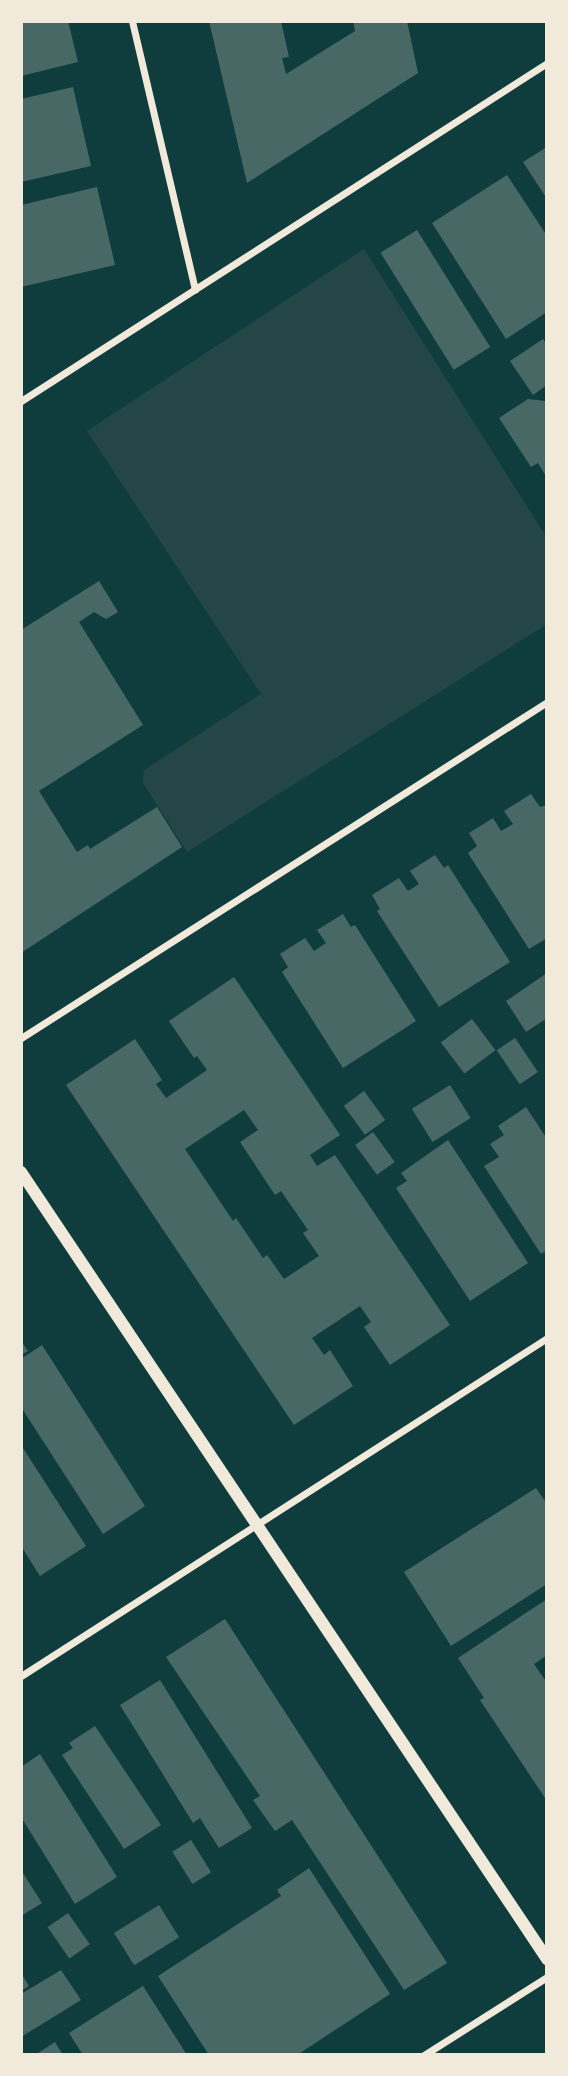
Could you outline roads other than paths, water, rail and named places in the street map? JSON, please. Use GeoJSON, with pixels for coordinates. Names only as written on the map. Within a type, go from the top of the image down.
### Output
{"type":"FeatureCollection","features":[{"type":"Feature","properties":{"kind":"street"},"geometry":{"type":"LineString","coordinates":[[132,21],[195,290]]}},
{"type":"Feature","properties":{"kind":"street"},"geometry":{"type":"LineString","coordinates":[[21,401],[547,63]]}},
{"type":"Feature","properties":{"kind":"street"},"geometry":{"type":"LineString","coordinates":[[21,1038],[547,702]]}},
{"type":"Feature","properties":{"kind":"street"},"geometry":{"type":"LineString","coordinates":[[21,1172],[547,1959]]}},
{"type":"Feature","properties":{"kind":"street"},"geometry":{"type":"LineString","coordinates":[[21,1676],[547,1339]]}},
{"type":"Feature","properties":{"kind":"street"},"geometry":{"type":"LineString","coordinates":[[424,2055],[547,1977]]}}]}
